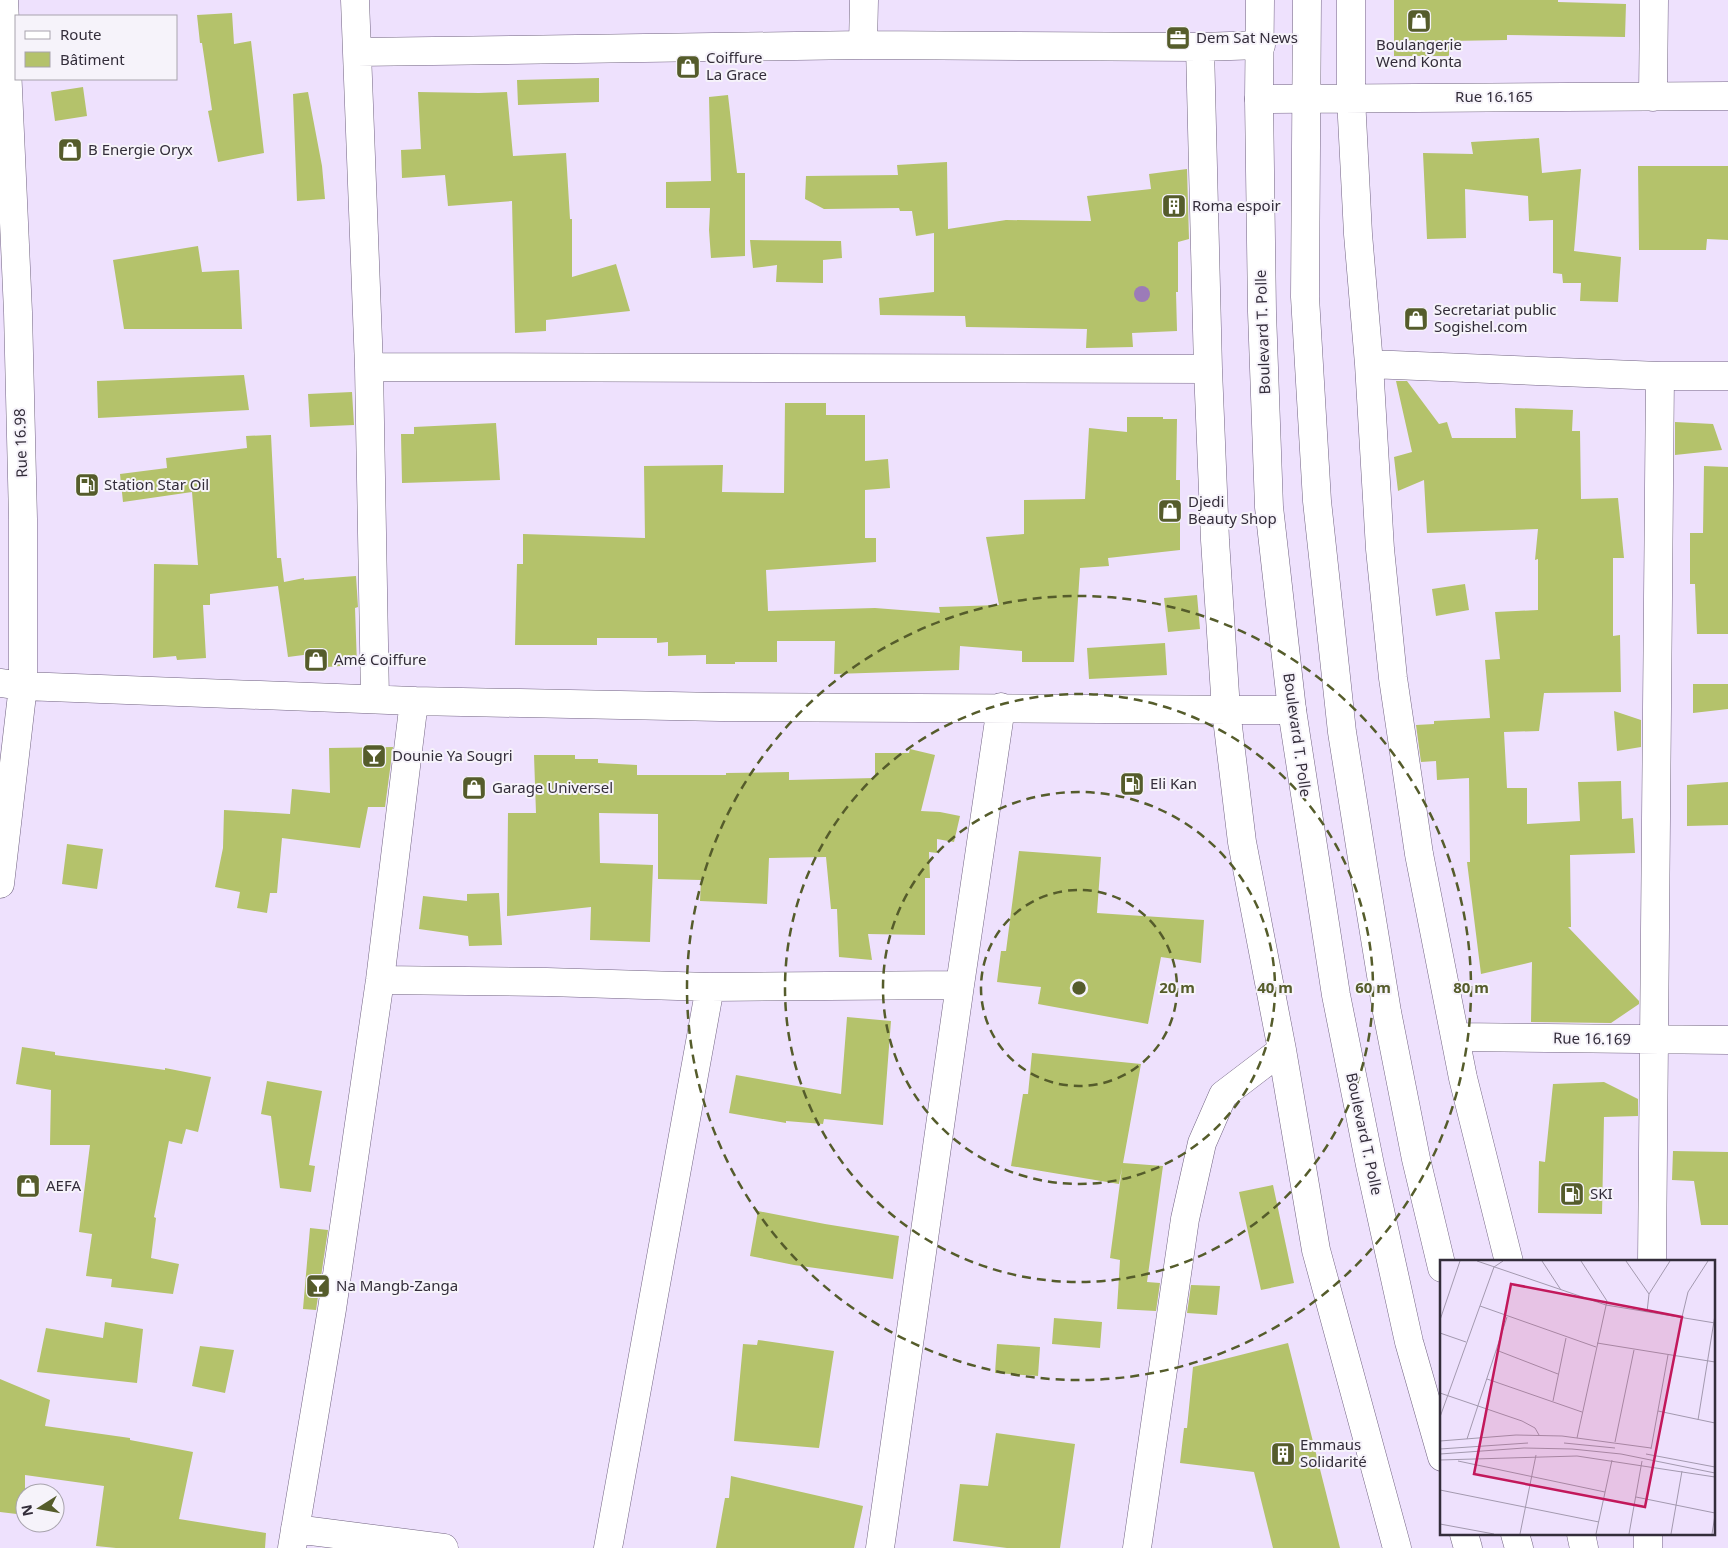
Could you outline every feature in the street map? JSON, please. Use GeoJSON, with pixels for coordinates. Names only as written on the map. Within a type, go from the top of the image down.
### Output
{"type":"FeatureCollection","features":[{"type":"Feature","properties":{"kind":"main road"},"geometry":{"type":"LineString","coordinates":[[0,1],[4,0]]}},
{"type":"Feature","properties":{"kind":"main road","name":"Rue 16.98"},"geometry":{"type":"LineString","coordinates":[[0,884],[11,685],[23,519],[9,313],[4,0]]}},
{"type":"Feature","properties":{"kind":"main road"},"geometry":{"type":"LineString","coordinates":[[355,0],[369,367],[375,699]]}},
{"type":"Feature","properties":{"kind":"main road"},"geometry":{"type":"LineString","coordinates":[[863,45],[864,0]]}},
{"type":"Feature","properties":{"kind":"main road","name":"Boulevard T. Polle"},"geometry":{"type":"LineString","coordinates":[[1260,0],[1259,99],[1262,312],[1269,507],[1292,710],[1336,995],[1370,1165],[1409,1342],[1440,1449]]}},
{"type":"Feature","properties":{"kind":"main road"},"geometry":{"type":"LineString","coordinates":[[1306,0],[1306,306],[1317,501],[1342,732],[1387,1012],[1416,1159],[1440,1260]]}},
{"type":"Feature","properties":{"kind":"main road"},"geometry":{"type":"LineString","coordinates":[[1350,0],[1351,98],[1358,234],[1369,364],[1380,549],[1393,678],[1419,854],[1463,1078],[1508,1260]]}},
{"type":"Feature","properties":{"kind":"main road"},"geometry":{"type":"LineString","coordinates":[[1653,96],[1654,0]]}},
{"type":"Feature","properties":{"kind":"main road"},"geometry":{"type":"LineString","coordinates":[[358,52],[863,45],[1200,47],[1261,45]]}},
{"type":"Feature","properties":{"kind":"main road"},"geometry":{"type":"LineString","coordinates":[[1200,47],[1208,369],[1215,540],[1226,710],[1242,842],[1282,1050],[1316,1250],[1398,1548]]}},
{"type":"Feature","properties":{"kind":"main road","name":"Rue 16.165"},"geometry":{"type":"LineString","coordinates":[[1259,99],[1728,96]]}},
{"type":"Feature","properties":{"kind":"main road"},"geometry":{"type":"LineString","coordinates":[[1369,364],[1660,376],[1728,376]]}},
{"type":"Feature","properties":{"kind":"main road"},"geometry":{"type":"LineString","coordinates":[[369,367],[1208,369]]}},
{"type":"Feature","properties":{"kind":"main road"},"geometry":{"type":"LineString","coordinates":[[1652,1260],[1660,376]]}},
{"type":"Feature","properties":{"kind":"main road"},"geometry":{"type":"LineString","coordinates":[[11,685],[414,701],[729,707],[1292,710]]}},
{"type":"Feature","properties":{"kind":"main road"},"geometry":{"type":"LineString","coordinates":[[414,701],[380,980],[332,1309],[293,1538],[444,1548]]}},
{"type":"Feature","properties":{"kind":"main road"},"geometry":{"type":"LineString","coordinates":[[880,1548],[1001,707]]}},
{"type":"Feature","properties":{"kind":"main road"},"geometry":{"type":"LineString","coordinates":[[380,980],[547,982],[710,987],[960,985]]}},
{"type":"Feature","properties":{"kind":"main road"},"geometry":{"type":"LineString","coordinates":[[608,1548],[710,987]]}},
{"type":"Feature","properties":{"kind":"main road","name":"Rue 16.169"},"geometry":{"type":"LineString","coordinates":[[1456,1037],[1728,1040]]}},
{"type":"Feature","properties":{"kind":"main road"},"geometry":{"type":"LineString","coordinates":[[1137,1548],[1184,1219],[1202,1143],[1223,1095],[1282,1050]]}},
{"type":"Feature","properties":{"kind":"building"},"geometry":{"type":"Polygon","coordinates":[[[1394,0],[1558,0],[1558,2],[1626,4],[1625,37],[1507,35],[1507,40],[1449,41],[1449,56],[1394,56],[1394,0]]]}},
{"type":"Feature","properties":{"kind":"building"},"geometry":{"type":"Polygon","coordinates":[[[232,13],[234,44],[251,41],[264,153],[218,162],[208,111],[212,110],[197,15],[232,13]]]}},
{"type":"Feature","properties":{"kind":"building"},"geometry":{"type":"Polygon","coordinates":[[[599,78],[599,102],[518,105],[517,80],[599,78]]]}},
{"type":"Feature","properties":{"kind":"building"},"geometry":{"type":"Polygon","coordinates":[[[83,87],[87,116],[55,121],[51,92],[83,87]]]}},
{"type":"Feature","properties":{"kind":"building"},"geometry":{"type":"Polygon","coordinates":[[[308,92],[322,166],[325,199],[297,201],[293,94],[308,92]]]}},
{"type":"Feature","properties":{"kind":"building"},"geometry":{"type":"Polygon","coordinates":[[[418,92],[507,92],[513,156],[566,153],[570,219],[572,219],[572,277],[616,264],[630,311],[546,320],[546,331],[515,333],[512,201],[448,206],[445,175],[402,178],[401,150],[421,149],[418,92]]]}},
{"type":"Feature","properties":{"kind":"building"},"geometry":{"type":"Polygon","coordinates":[[[728,95],[737,173],[745,173],[745,256],[711,258],[710,208],[666,208],[666,182],[711,181],[709,97],[728,95]]]}},
{"type":"Feature","properties":{"kind":"building"},"geometry":{"type":"Polygon","coordinates":[[[1539,138],[1542,173],[1581,169],[1574,251],[1621,257],[1618,302],[1580,301],[1581,283],[1563,283],[1562,274],[1553,273],[1553,220],[1529,221],[1528,196],[1465,189],[1466,238],[1427,239],[1423,153],[1473,154],[1471,142],[1539,138]]]}},
{"type":"Feature","properties":{"kind":"building"},"geometry":{"type":"Polygon","coordinates":[[[947,162],[948,229],[1006,220],[1091,221],[1087,196],[1151,189],[1149,174],[1187,169],[1189,239],[1178,242],[1177,331],[1132,333],[1133,347],[1086,348],[1087,329],[966,327],[965,316],[880,315],[879,298],[934,292],[934,233],[916,236],[912,211],[900,211],[899,208],[824,209],[805,199],[806,176],[898,175],[897,165],[947,162]]]}},
{"type":"Feature","properties":{"kind":"building"},"geometry":{"type":"Polygon","coordinates":[[[1638,166],[1728,166],[1728,240],[1707,239],[1706,250],[1639,250],[1638,166]]]}},
{"type":"Feature","properties":{"kind":"building"},"geometry":{"type":"Polygon","coordinates":[[[750,240],[841,241],[842,258],[823,260],[823,283],[776,282],[777,265],[753,268],[750,240]]]}},
{"type":"Feature","properties":{"kind":"building"},"geometry":{"type":"Polygon","coordinates":[[[198,246],[202,272],[239,270],[242,329],[124,329],[113,260],[198,246]]]}},
{"type":"Feature","properties":{"kind":"building"},"geometry":{"type":"Polygon","coordinates":[[[244,375],[249,410],[98,418],[97,381],[244,375]]]}},
{"type":"Feature","properties":{"kind":"building"},"geometry":{"type":"Polygon","coordinates":[[[1396,381],[1407,381],[1439,424],[1447,422],[1452,438],[1516,438],[1515,408],[1573,410],[1572,431],[1580,431],[1581,499],[1618,498],[1624,558],[1613,558],[1613,636],[1620,635],[1621,692],[1544,693],[1539,731],[1504,732],[1507,788],[1527,788],[1527,824],[1580,821],[1578,782],[1621,781],[1622,819],[1633,818],[1635,853],[1570,855],[1571,927],[1568,927],[1639,1001],[1639,1004],[1611,1023],[1531,1022],[1532,962],[1481,974],[1467,862],[1470,862],[1469,778],[1437,780],[1436,761],[1421,762],[1416,725],[1434,724],[1434,721],[1490,718],[1485,660],[1500,659],[1495,612],[1538,610],[1538,559],[1535,560],[1538,529],[1427,533],[1424,480],[1398,491],[1394,457],[1412,452],[1396,381]]]}},
{"type":"Feature","properties":{"kind":"building"},"geometry":{"type":"Polygon","coordinates":[[[352,392],[354,425],[310,427],[308,394],[352,392]]]}},
{"type":"Feature","properties":{"kind":"building"},"geometry":{"type":"Polygon","coordinates":[[[785,403],[826,403],[826,415],[865,415],[865,461],[888,459],[890,488],[865,490],[865,538],[876,538],[876,562],[766,570],[768,611],[875,608],[940,613],[939,607],[999,605],[986,537],[1024,534],[1024,500],[1085,499],[1089,428],[1127,432],[1127,417],[1177,419],[1176,480],[1180,480],[1180,550],[1108,558],[1109,566],[1080,568],[1074,662],[1022,662],[1022,651],[960,646],[959,670],[834,674],[835,641],[777,641],[777,662],[735,662],[735,664],[706,664],[706,655],[668,656],[668,642],[657,643],[657,638],[597,638],[597,645],[515,645],[517,564],[523,564],[523,534],[645,538],[644,466],[723,465],[722,492],[784,493],[785,403]]]}},
{"type":"Feature","properties":{"kind":"building"},"geometry":{"type":"Polygon","coordinates":[[[1675,422],[1713,424],[1722,450],[1675,455],[1675,422]]]}},
{"type":"Feature","properties":{"kind":"building"},"geometry":{"type":"Polygon","coordinates":[[[496,423],[500,480],[402,483],[401,434],[414,434],[414,427],[496,423]]]}},
{"type":"Feature","properties":{"kind":"building"},"geometry":{"type":"Polygon","coordinates":[[[271,435],[277,558],[281,558],[284,582],[304,578],[304,580],[356,576],[358,607],[355,608],[357,665],[311,668],[311,654],[288,657],[278,586],[210,594],[210,605],[203,605],[206,658],[177,660],[176,656],[153,658],[154,564],[198,565],[192,492],[123,502],[120,474],[167,468],[166,458],[247,448],[246,436],[271,435]]]}},
{"type":"Feature","properties":{"kind":"building"},"geometry":{"type":"Polygon","coordinates":[[[1704,466],[1728,467],[1728,634],[1697,634],[1695,584],[1690,584],[1690,533],[1703,533],[1704,466]]]}},
{"type":"Feature","properties":{"kind":"building"},"geometry":{"type":"Polygon","coordinates":[[[1465,584],[1469,610],[1436,616],[1432,589],[1465,584]]]}},
{"type":"Feature","properties":{"kind":"building"},"geometry":{"type":"Polygon","coordinates":[[[1197,595],[1200,629],[1168,632],[1164,598],[1197,595]]]}},
{"type":"Feature","properties":{"kind":"building"},"geometry":{"type":"Polygon","coordinates":[[[1165,643],[1167,675],[1089,679],[1087,648],[1165,643]]]}},
{"type":"Feature","properties":{"kind":"building"},"geometry":{"type":"Polygon","coordinates":[[[1693,684],[1728,684],[1728,709],[1693,713],[1693,684]]]}},
{"type":"Feature","properties":{"kind":"building"},"geometry":{"type":"Polygon","coordinates":[[[1614,711],[1641,720],[1641,747],[1617,751],[1614,711]]]}},
{"type":"Feature","properties":{"kind":"building"},"geometry":{"type":"Polygon","coordinates":[[[393,747],[385,807],[368,807],[360,848],[282,838],[277,893],[270,893],[267,913],[237,908],[240,892],[215,887],[223,848],[224,810],[290,814],[292,789],[330,793],[329,748],[393,747]]]}},
{"type":"Feature","properties":{"kind":"building"},"geometry":{"type":"Polygon","coordinates":[[[910,749],[935,755],[921,811],[960,816],[954,842],[937,839],[937,853],[929,852],[930,878],[925,878],[925,935],[868,934],[872,960],[839,957],[837,909],[831,909],[826,857],[769,858],[767,904],[700,901],[701,880],[658,879],[658,814],[599,813],[600,863],[653,865],[650,942],[590,940],[591,907],[507,916],[508,813],[536,813],[534,755],[575,755],[575,759],[598,759],[598,763],[637,765],[637,775],[726,775],[726,773],[789,772],[789,780],[875,778],[875,753],[909,753],[910,749]]]}},
{"type":"Feature","properties":{"kind":"building"},"geometry":{"type":"Polygon","coordinates":[[[1728,782],[1728,825],[1687,826],[1687,785],[1728,782]]]}},
{"type":"Feature","properties":{"kind":"building"},"geometry":{"type":"Polygon","coordinates":[[[67,844],[103,849],[97,889],[62,884],[67,844]]]}},
{"type":"Feature","properties":{"kind":"building"},"geometry":{"type":"Polygon","coordinates":[[[1019,851],[1101,857],[1097,913],[1204,920],[1201,963],[1161,957],[1148,1024],[1038,1004],[1041,987],[997,982],[1001,951],[1006,951],[1019,851]]]}},
{"type":"Feature","properties":{"kind":"building"},"geometry":{"type":"Polygon","coordinates":[[[499,893],[502,945],[469,946],[468,936],[419,929],[423,896],[467,901],[467,894],[499,893]]]}},
{"type":"Feature","properties":{"kind":"building"},"geometry":{"type":"Polygon","coordinates":[[[847,1017],[891,1021],[883,1125],[824,1119],[823,1124],[786,1121],[786,1123],[729,1113],[736,1075],[841,1094],[847,1017]]]}},
{"type":"Feature","properties":{"kind":"building"},"geometry":{"type":"Polygon","coordinates":[[[22,1047],[55,1052],[55,1055],[165,1070],[165,1068],[211,1077],[198,1132],[186,1129],[182,1144],[169,1141],[154,1217],[156,1218],[151,1258],[179,1264],[173,1294],[111,1287],[112,1279],[86,1276],[92,1234],[79,1232],[90,1145],[50,1145],[51,1090],[16,1084],[22,1047]]]}},
{"type":"Feature","properties":{"kind":"building"},"geometry":{"type":"Polygon","coordinates":[[[1032,1053],[1141,1064],[1123,1163],[1163,1166],[1147,1282],[1160,1283],[1156,1311],[1117,1309],[1120,1260],[1110,1258],[1122,1168],[1119,1184],[1011,1166],[1023,1094],[1028,1094],[1032,1053]]]}},
{"type":"Feature","properties":{"kind":"building"},"geometry":{"type":"Polygon","coordinates":[[[267,1081],[322,1091],[309,1165],[315,1166],[311,1192],[280,1188],[271,1116],[261,1114],[267,1081]]]}},
{"type":"Feature","properties":{"kind":"building"},"geometry":{"type":"Polygon","coordinates":[[[1604,1082],[1638,1099],[1638,1116],[1604,1117],[1602,1214],[1538,1213],[1539,1161],[1545,1162],[1553,1084],[1604,1082]]]}},
{"type":"Feature","properties":{"kind":"building"},"geometry":{"type":"Polygon","coordinates":[[[1673,1151],[1728,1152],[1728,1225],[1701,1225],[1694,1181],[1672,1180],[1673,1151]]]}},
{"type":"Feature","properties":{"kind":"building"},"geometry":{"type":"Polygon","coordinates":[[[1273,1185],[1294,1283],[1261,1290],[1239,1192],[1273,1185]]]}},
{"type":"Feature","properties":{"kind":"building"},"geometry":{"type":"Polygon","coordinates":[[[758,1211],[899,1236],[893,1279],[794,1265],[750,1256],[758,1211]]]}},
{"type":"Feature","properties":{"kind":"building"},"geometry":{"type":"Polygon","coordinates":[[[310,1228],[328,1230],[316,1310],[303,1309],[310,1228]]]}},
{"type":"Feature","properties":{"kind":"building"},"geometry":{"type":"Polygon","coordinates":[[[1191,1285],[1220,1286],[1217,1315],[1187,1313],[1191,1285]]]}},
{"type":"Feature","properties":{"kind":"building"},"geometry":{"type":"Polygon","coordinates":[[[1054,1318],[1102,1322],[1100,1348],[1052,1344],[1054,1318]]]}},
{"type":"Feature","properties":{"kind":"building"},"geometry":{"type":"Polygon","coordinates":[[[105,1322],[143,1329],[137,1383],[37,1372],[46,1328],[103,1338],[105,1322]]]}},
{"type":"Feature","properties":{"kind":"building"},"geometry":{"type":"Polygon","coordinates":[[[758,1340],[834,1351],[819,1448],[734,1441],[743,1344],[757,1345],[758,1340]]]}},
{"type":"Feature","properties":{"kind":"building","name":"Emmaus Solidarité"},"geometry":{"type":"Polygon","coordinates":[[[1288,1343],[1340,1548],[1273,1548],[1254,1472],[1180,1463],[1184,1428],[1187,1428],[1193,1367],[1288,1343]]]}},
{"type":"Feature","properties":{"kind":"building"},"geometry":{"type":"Polygon","coordinates":[[[997,1344],[1040,1347],[1038,1376],[995,1373],[997,1344]]]}},
{"type":"Feature","properties":{"kind":"building"},"geometry":{"type":"Polygon","coordinates":[[[200,1346],[234,1350],[225,1393],[192,1386],[200,1346]]]}},
{"type":"Feature","properties":{"kind":"building"},"geometry":{"type":"Polygon","coordinates":[[[0,1379],[50,1400],[45,1426],[130,1438],[130,1440],[193,1452],[179,1519],[266,1533],[265,1548],[116,1548],[96,1546],[104,1486],[25,1475],[25,1483],[15,1483],[15,1514],[0,1512],[0,1379]]]}},
{"type":"Feature","properties":{"kind":"building"},"geometry":{"type":"Polygon","coordinates":[[[996,1433],[1075,1444],[1060,1548],[1007,1548],[953,1541],[960,1484],[988,1486],[996,1433]]]}},
{"type":"Feature","properties":{"kind":"building"},"geometry":{"type":"Polygon","coordinates":[[[731,1476],[863,1506],[854,1548],[716,1548],[725,1498],[729,1498],[731,1476]]]}},
{"type":"Feature","properties":{"kind":"place","name":"Boulangerie Wend Konta"},"geometry":{"type":"Point","coordinates":[1419,21]}},
{"type":"Feature","properties":{"kind":"place","name":"Dem Sat News"},"geometry":{"type":"Point","coordinates":[1178,38]}},
{"type":"Feature","properties":{"kind":"place","name":"Coiffure La Grace"},"geometry":{"type":"Point","coordinates":[688,67]}},
{"type":"Feature","properties":{"kind":"place","name":"B Energie Oryx"},"geometry":{"type":"Point","coordinates":[70,150]}},
{"type":"Feature","properties":{"kind":"place","name":"Roma espoir"},"geometry":{"type":"Point","coordinates":[1174,206]}},
{"type":"Feature","properties":{"kind":"place","name":"Secretariat public Sogishel.com"},"geometry":{"type":"Point","coordinates":[1416,319]}},
{"type":"Feature","properties":{"kind":"place","name":"Station Star Oil"},"geometry":{"type":"Point","coordinates":[87,485]}},
{"type":"Feature","properties":{"kind":"place","name":"Djedi Beauty Shop"},"geometry":{"type":"Point","coordinates":[1170,511]}},
{"type":"Feature","properties":{"kind":"place","name":"Amé Coiffure"},"geometry":{"type":"Point","coordinates":[316,660]}},
{"type":"Feature","properties":{"kind":"place","name":"Dounie Ya Sougri"},"geometry":{"type":"Point","coordinates":[374,756]}},
{"type":"Feature","properties":{"kind":"place","name":"Eli Kan"},"geometry":{"type":"Point","coordinates":[1132,784]}},
{"type":"Feature","properties":{"kind":"place","name":"Garage Universel"},"geometry":{"type":"Point","coordinates":[474,788]}},
{"type":"Feature","properties":{"kind":"place","name":"AEFA"},"geometry":{"type":"Point","coordinates":[28,1186]}},
{"type":"Feature","properties":{"kind":"place","name":"SKI"},"geometry":{"type":"Point","coordinates":[1572,1194]}},
{"type":"Feature","properties":{"kind":"place","name":"Na Mangb-Zanga"},"geometry":{"type":"Point","coordinates":[318,1286]}},
{"type":"Feature","properties":{"kind":"place","name":"Emmaus Solidarité"},"geometry":{"type":"Point","coordinates":[1283,1454]}}]}
